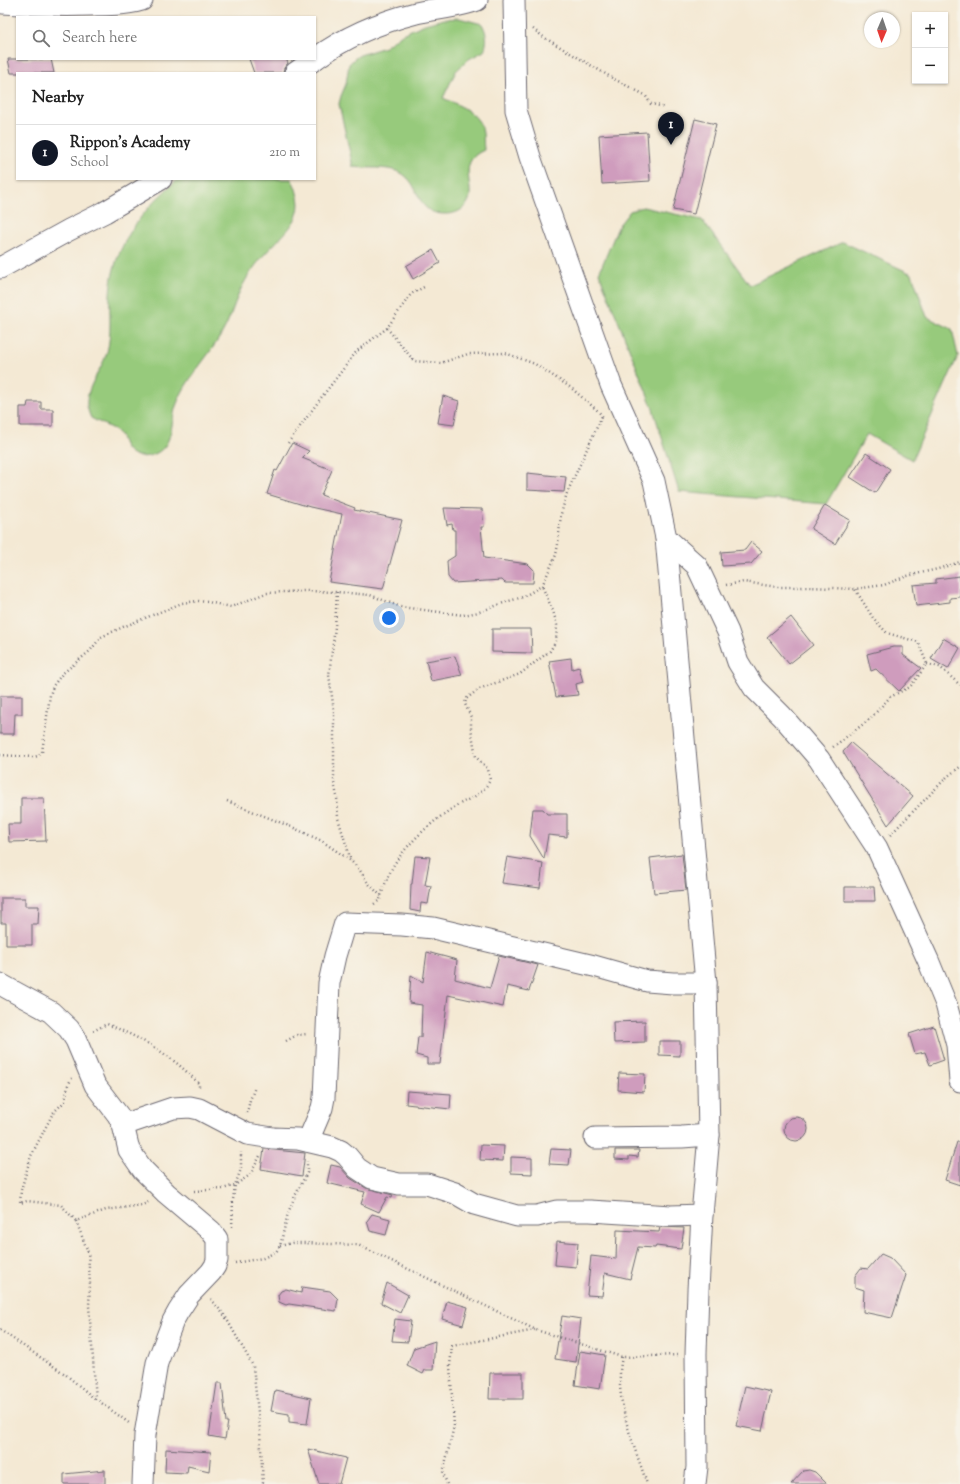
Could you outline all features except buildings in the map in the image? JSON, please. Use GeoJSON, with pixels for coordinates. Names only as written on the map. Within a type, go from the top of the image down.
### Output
{"type":"FeatureCollection","features":[{"type":"Feature","properties":{"kind":"street"},"geometry":{"type":"LineString","coordinates":[[2,4],[59,6],[101,5],[130,3],[142,0]]}},
{"type":"Feature","properties":{"kind":"street"},"geometry":{"type":"LineString","coordinates":[[316,58],[353,36],[386,23],[414,14],[477,0]]}},
{"type":"Feature","properties":{"kind":"street"},"geometry":{"type":"LineString","coordinates":[[514,6],[516,110],[530,156],[611,385],[654,482],[666,538],[706,983],[709,1136],[702,1215],[696,1354],[697,1466],[695,1484]]}},
{"type":"Feature","properties":{"kind":"street"},"geometry":{"type":"LineString","coordinates":[[296,72],[314,60]]}},
{"type":"Feature","properties":{"kind":"street"},"geometry":{"type":"LineString","coordinates":[[0,268],[69,230],[106,212],[159,180]]}},
{"type":"Feature","properties":{"kind":"street"},"geometry":{"type":"LineString","coordinates":[[666,538],[697,566],[728,632],[738,662],[754,688],[782,716],[819,758],[877,848],[928,960],[946,1004],[957,1045],[960,1081]]}},
{"type":"Feature","properties":{"kind":"street"},"geometry":{"type":"LineString","coordinates":[[308,1141],[322,1108],[324,1098],[329,983],[345,923],[402,925],[433,928],[647,980],[673,983],[706,983]]}},
{"type":"Feature","properties":{"kind":"street"},"geometry":{"type":"LineString","coordinates":[[0,984],[51,1012],[69,1029],[80,1049],[95,1085],[113,1108],[123,1125],[129,1150],[143,1170],[166,1194],[211,1231],[217,1240],[217,1260],[211,1272],[186,1299],[178,1312],[161,1350],[157,1363],[144,1443],[143,1484]]}},
{"type":"Feature","properties":{"kind":"street"},"geometry":{"type":"LineString","coordinates":[[123,1125],[173,1108],[190,1107],[199,1109],[242,1132],[254,1135],[293,1138],[332,1147],[341,1151],[357,1168],[372,1178],[399,1184],[427,1184],[454,1193],[474,1204],[517,1216],[537,1216],[557,1211],[590,1211],[671,1216],[702,1215]]}},
{"type":"Feature","properties":{"kind":"street"},"geometry":{"type":"LineString","coordinates":[[595,1138],[709,1136]]}},
{"type":"Feature","properties":{"kind":"path"},"geometry":{"type":"LineString","coordinates":[[514,6],[545,38],[614,79],[645,95],[651,104],[665,107]]}},
{"type":"Feature","properties":{"kind":"path"},"geometry":{"type":"LineString","coordinates":[[288,443],[357,351],[387,328],[411,294],[424,287]]}},
{"type":"Feature","properties":{"kind":"path"},"geometry":{"type":"LineString","coordinates":[[387,328],[414,361],[441,362],[468,354],[505,353],[535,364],[570,387],[598,411],[606,422]]}},
{"type":"Feature","properties":{"kind":"path"},"geometry":{"type":"LineString","coordinates":[[0,755],[34,757],[38,756],[42,752],[50,695],[53,686],[62,674],[90,651],[101,637],[182,603],[208,602],[231,607],[266,593],[304,591],[337,592],[370,595],[401,607],[463,615],[479,612],[522,597],[542,586],[556,555],[561,514],[567,493],[602,416]]}},
{"type":"Feature","properties":{"kind":"path"},"geometry":{"type":"LineString","coordinates":[[708,588],[744,582],[777,587],[855,589],[884,585],[907,576],[960,562]]}},
{"type":"Feature","properties":{"kind":"path"},"geometry":{"type":"LineString","coordinates":[[345,923],[380,900],[396,861],[425,829],[458,805],[479,795],[487,786],[490,780],[488,769],[476,757],[471,728],[472,718],[465,704],[466,699],[479,690],[520,674],[550,651],[556,641],[557,625],[553,611],[542,586]]}},
{"type":"Feature","properties":{"kind":"path"},"geometry":{"type":"LineString","coordinates":[[855,589],[873,618],[887,633],[918,642],[927,664]]}},
{"type":"Feature","properties":{"kind":"path"},"geometry":{"type":"LineString","coordinates":[[337,592],[335,627],[329,675],[334,711],[334,783],[337,796],[338,818],[350,861]]}},
{"type":"Feature","properties":{"kind":"path"},"geometry":{"type":"LineString","coordinates":[[819,758],[870,719],[890,697],[910,687],[927,664]]}},
{"type":"Feature","properties":{"kind":"path"},"geometry":{"type":"LineString","coordinates":[[927,664],[940,667],[960,685]]}},
{"type":"Feature","properties":{"kind":"path"},"geometry":{"type":"LineString","coordinates":[[877,848],[948,776],[960,767]]}},
{"type":"Feature","properties":{"kind":"path"},"geometry":{"type":"LineString","coordinates":[[228,801],[322,841],[350,861],[381,896]]}},
{"type":"Feature","properties":{"kind":"path"},"geometry":{"type":"LineString","coordinates":[[96,1399],[89,1306],[90,1284],[88,1252],[76,1221],[61,1205],[27,1201],[20,1202],[34,1147],[53,1113],[65,1101],[68,1085],[80,1049],[107,1024],[131,1034],[178,1062],[199,1084],[199,1109]]}},
{"type":"Feature","properties":{"kind":"path"},"geometry":{"type":"LineString","coordinates":[[217,1240],[225,1238],[231,1233],[235,1185],[241,1169],[243,1140],[242,1132],[250,1100],[255,1088]]}},
{"type":"Feature","properties":{"kind":"path"},"geometry":{"type":"LineString","coordinates":[[214,1266],[263,1258],[276,1252],[280,1246],[288,1213],[307,1173],[308,1141]]}},
{"type":"Feature","properties":{"kind":"path"},"geometry":{"type":"LineString","coordinates":[[76,1221],[106,1210],[143,1205],[166,1194],[180,1195],[199,1190],[223,1189],[235,1185],[250,1175],[260,1156]]}},
{"type":"Feature","properties":{"kind":"path"},"geometry":{"type":"LineString","coordinates":[[280,1246],[304,1242],[358,1245],[536,1330],[622,1357],[696,1354]]}},
{"type":"Feature","properties":{"kind":"path"},"geometry":{"type":"LineString","coordinates":[[199,1285],[225,1316],[253,1366],[260,1431],[263,1484]]}},
{"type":"Feature","properties":{"kind":"path"},"geometry":{"type":"LineString","coordinates":[[0,1330],[65,1374],[96,1399],[131,1424],[147,1425]]}},
{"type":"Feature","properties":{"kind":"path"},"geometry":{"type":"LineString","coordinates":[[448,1484],[443,1473],[454,1426],[450,1366],[452,1346],[536,1330]]}},
{"type":"Feature","properties":{"kind":"path"},"geometry":{"type":"LineString","coordinates":[[622,1357],[620,1368],[622,1408],[647,1484]]}},
{"type":"Feature","properties":{"kind":"green space"},"geometry":{"type":"Polygon","coordinates":[[[459,18],[482,24],[486,34],[486,44],[484,51],[469,59],[456,71],[443,98],[466,109],[479,122],[483,133],[484,150],[475,155],[470,162],[468,176],[470,198],[467,204],[458,212],[446,214],[435,213],[423,204],[412,183],[407,177],[399,172],[382,168],[353,167],[339,104],[346,84],[349,64],[355,58],[385,47],[402,34],[425,24],[444,19],[459,18]]]}},
{"type":"Feature","properties":{"kind":"green space"},"geometry":{"type":"Polygon","coordinates":[[[178,180],[292,180],[296,189],[299,204],[298,213],[294,222],[266,252],[251,271],[239,293],[224,330],[180,396],[174,413],[168,441],[159,452],[144,457],[136,456],[129,452],[117,432],[91,418],[87,406],[87,399],[91,385],[102,365],[109,345],[110,294],[112,277],[123,244],[142,215],[178,180]]]}},
{"type":"Feature","properties":{"kind":"green space"},"geometry":{"type":"Polygon","coordinates":[[[643,207],[702,220],[750,285],[843,242],[912,274],[927,317],[952,329],[958,356],[912,460],[867,434],[826,504],[679,492],[652,406],[599,273],[619,225],[630,211],[643,207]]]}},
{"type":"Feature","properties":{"kind":"place","name":"Rippon's Academy"},"geometry":{"type":"Point","coordinates":[671,145]}}]}
